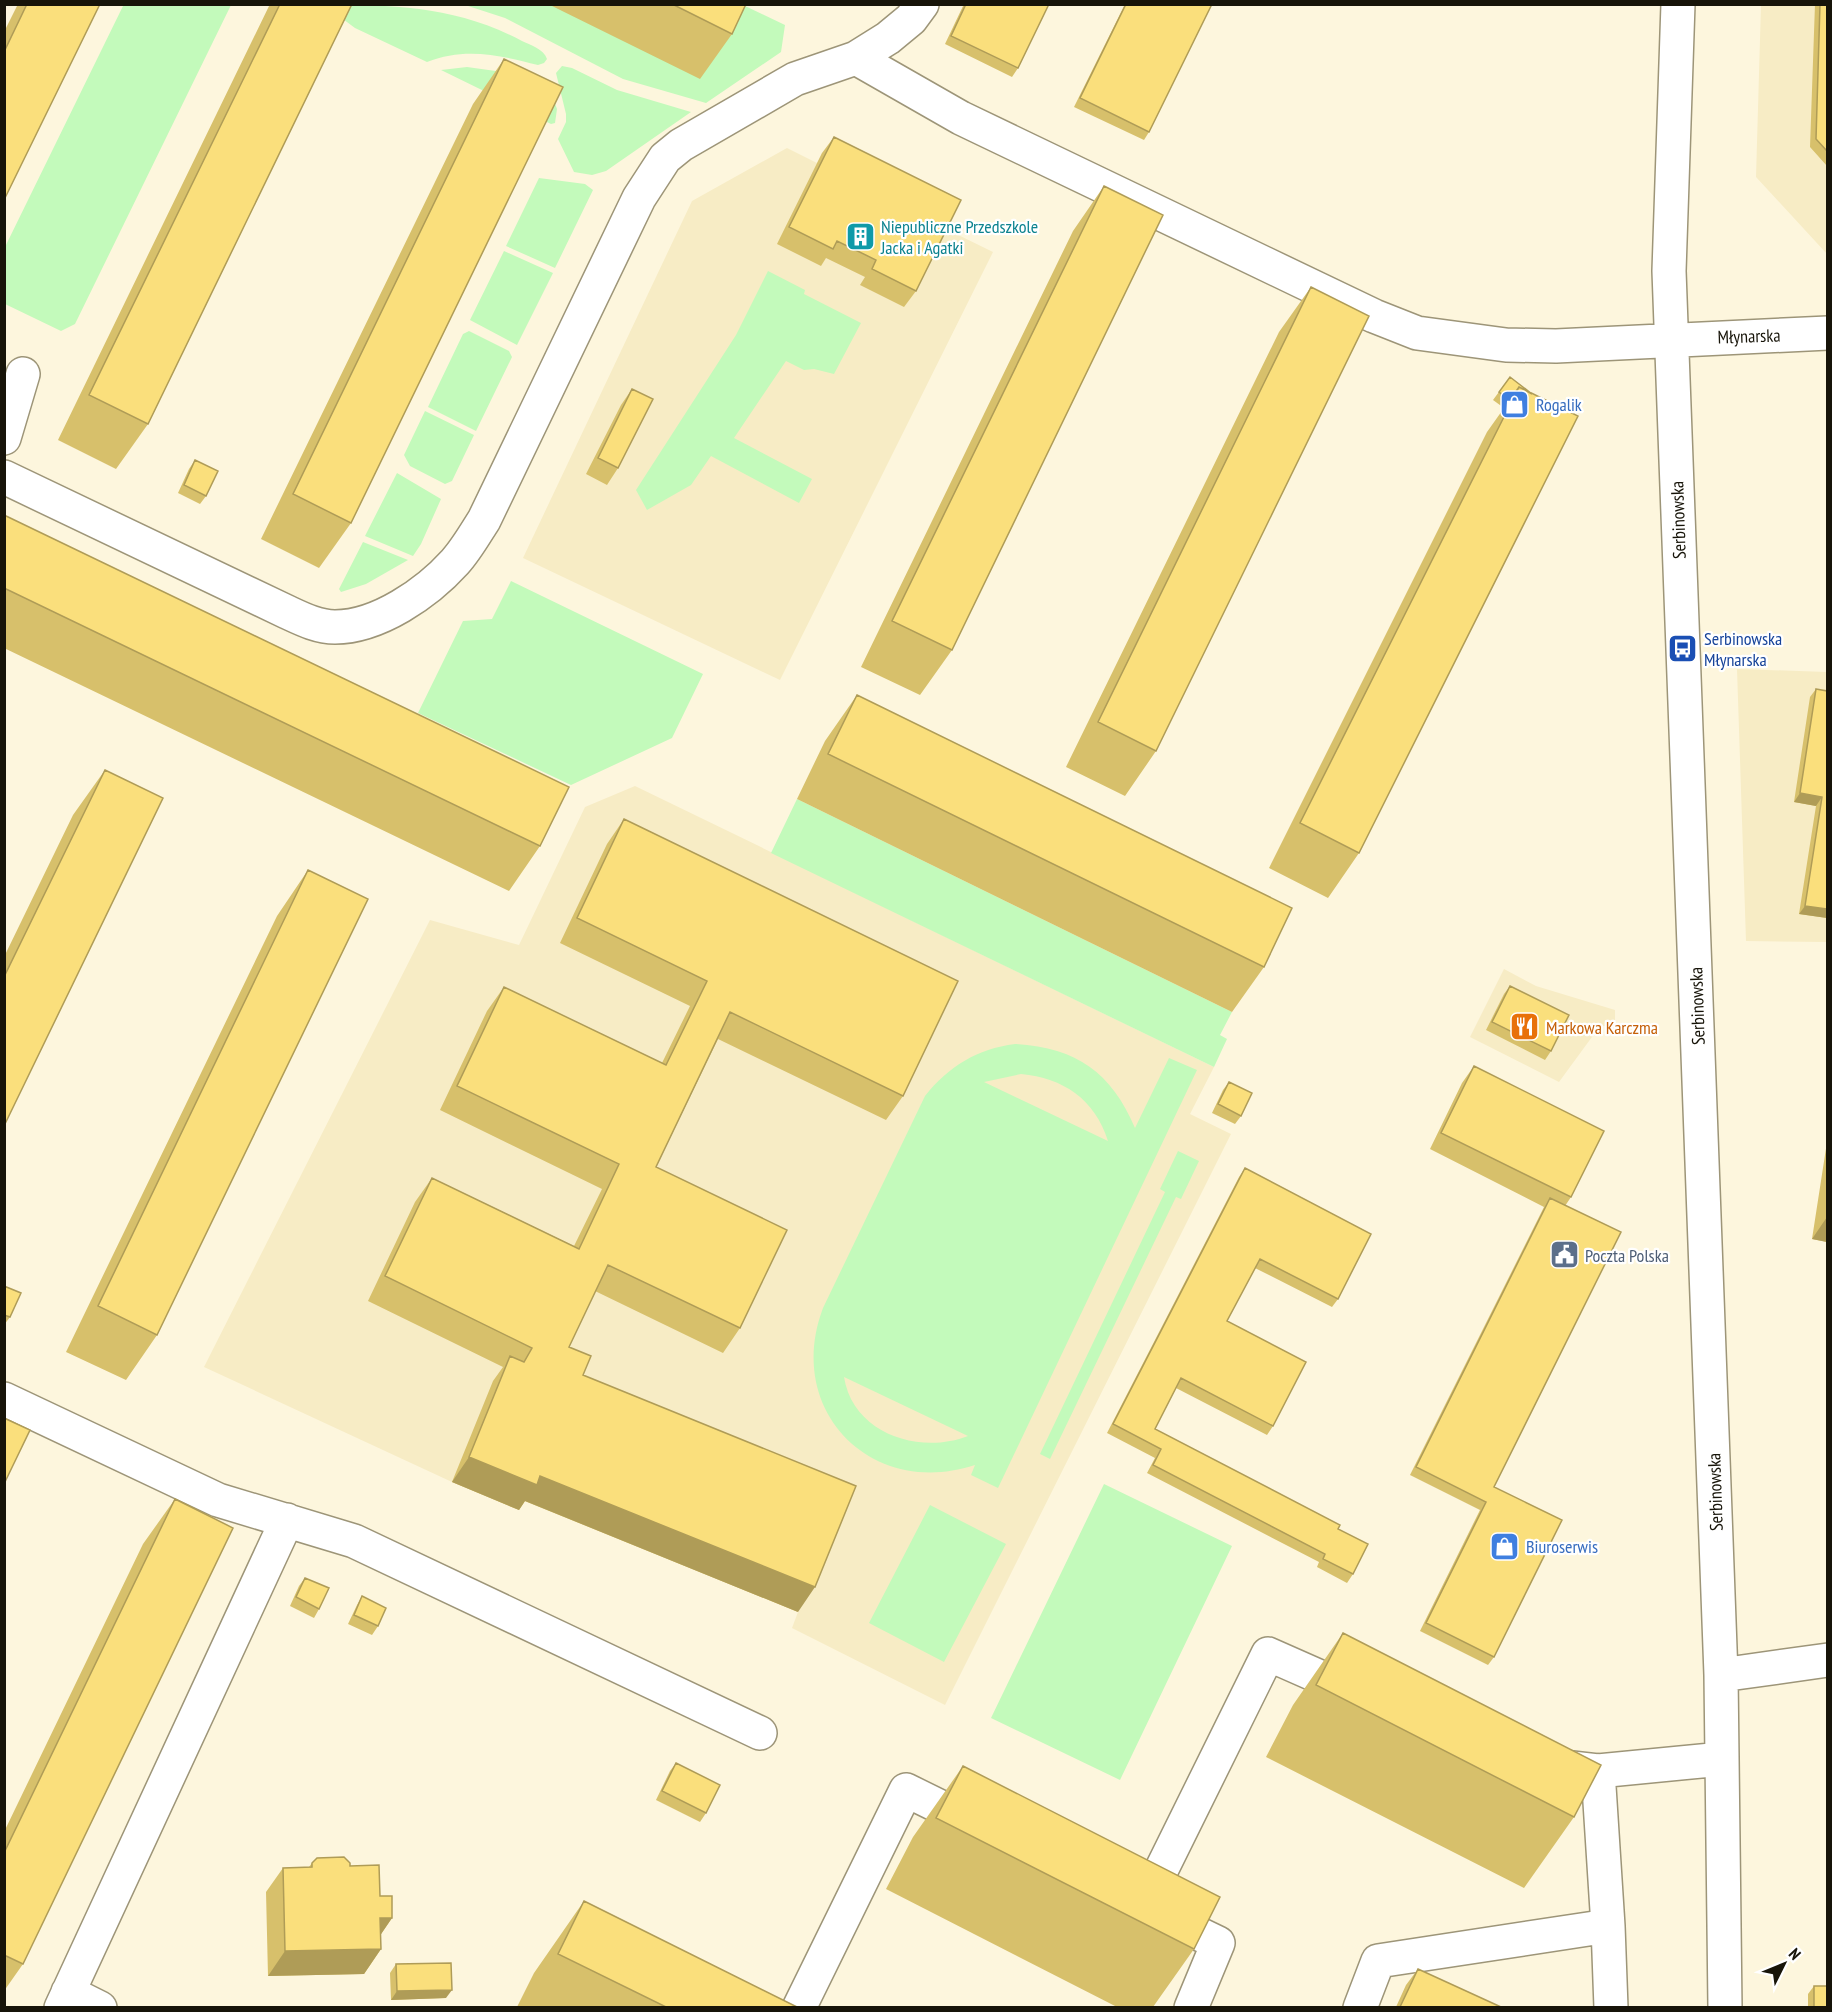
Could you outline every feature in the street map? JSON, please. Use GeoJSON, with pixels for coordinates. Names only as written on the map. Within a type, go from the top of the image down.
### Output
{"type":"FeatureCollection","features":[{"type":"Feature","properties":{"kind":"street"},"geometry":{"type":"LineString","coordinates":[[4,477],[295,616],[316,624],[334,627],[370,621],[423,590],[438,577],[454,562],[484,520],[639,198],[665,158],[723,118],[795,79],[856,57],[888,38],[911,19],[922,4]]}},
{"type":"Feature","properties":{"kind":"street","name":"Serbinowska"},"geometry":{"type":"LineString","coordinates":[[1678,4],[1670,247],[1671,339],[1721,1675],[1725,2007]]}},
{"type":"Feature","properties":{"kind":"street","name":"Młynarska"},"geometry":{"type":"LineString","coordinates":[[856,57],[961,118],[1374,316],[1418,333],[1456,340],[1556,346],[1827,333]]}},
{"type":"Feature","properties":{"kind":"street"},"geometry":{"type":"LineString","coordinates":[[4,438],[23,374]]}},
{"type":"Feature","properties":{"kind":"street"},"geometry":{"type":"LineString","coordinates":[[4,1399],[218,1500],[354,1541],[760,1733]]}},
{"type":"Feature","properties":{"kind":"street"},"geometry":{"type":"LineString","coordinates":[[100,2007],[65,2000],[287,1520]]}},
{"type":"Feature","properties":{"kind":"street"},"geometry":{"type":"LineString","coordinates":[[1144,1908],[1179,1830],[1268,1654],[1385,1706]]}},
{"type":"Feature","properties":{"kind":"street"},"geometry":{"type":"LineString","coordinates":[[1721,1675],[1827,1660]]}},
{"type":"Feature","properties":{"kind":"street"},"geometry":{"type":"LineString","coordinates":[[1525,1760],[1598,1771],[1722,1759]]}},
{"type":"Feature","properties":{"kind":"street"},"geometry":{"type":"LineString","coordinates":[[1598,1771],[1611,2007]]}},
{"type":"Feature","properties":{"kind":"street"},"geometry":{"type":"LineString","coordinates":[[799,2007],[906,1790],[999,1836]]}},
{"type":"Feature","properties":{"kind":"street"},"geometry":{"type":"LineString","coordinates":[[1113,1892],[1218,1943],[1191,2007]]}},
{"type":"Feature","properties":{"kind":"street"},"geometry":{"type":"LineString","coordinates":[[1359,2007],[1378,1961],[1608,1926]]}},
{"type":"Feature","properties":{"kind":"shaded area"},"geometry":{"type":"Polygon","coordinates":[[[1761,5],[1827,5],[1827,254],[1756,177],[1761,5]]]}},
{"type":"Feature","properties":{"kind":"shaded area"},"geometry":{"type":"Polygon","coordinates":[[[787,148],[817,163],[822,153],[949,217],[944,228],[993,252],[780,680],[523,558],[692,201],[787,148]]]}},
{"type":"Feature","properties":{"kind":"shaded area"},"geometry":{"type":"Polygon","coordinates":[[[1737,669],[1827,672],[1827,942],[1746,941],[1737,669]]]}},
{"type":"Feature","properties":{"kind":"shaded area"},"geometry":{"type":"Polygon","coordinates":[[[635,786],[1214,1067],[1190,1114],[1231,1134],[945,1705],[792,1628],[798,1612],[524,1501],[519,1510],[452,1482],[204,1367],[430,920],[519,945],[585,807],[635,786]]]}},
{"type":"Feature","properties":{"kind":"shaded area"},"geometry":{"type":"Polygon","coordinates":[[[1504,969],[1536,986],[1615,1010],[1615,1026],[1600,1026],[1559,1082],[1470,1037],[1504,969]]]}},
{"type":"Feature","properties":{"kind":"green space"},"geometry":{"type":"Polygon","coordinates":[[[124,4],[231,5],[75,324],[61,331],[5,304],[5,247],[124,4]]]}},
{"type":"Feature","properties":{"kind":"green space"},"geometry":{"type":"Polygon","coordinates":[[[324,5],[401,7],[449,14],[497,29],[536,48],[547,59],[538,65],[510,58],[469,54],[441,57],[427,62],[355,28],[324,5]]]}},
{"type":"Feature","properties":{"kind":"green space"},"geometry":{"type":"Polygon","coordinates":[[[465,5],[743,5],[785,25],[781,52],[706,103],[623,79],[505,18],[465,5]]]}},
{"type":"Feature","properties":{"kind":"green space"},"geometry":{"type":"Polygon","coordinates":[[[562,66],[572,68],[617,90],[691,112],[606,171],[592,175],[574,172],[558,139],[566,122],[556,73],[562,66]]]}},
{"type":"Feature","properties":{"kind":"green space"},"geometry":{"type":"Polygon","coordinates":[[[467,67],[538,77],[549,87],[557,109],[555,123],[551,124],[441,70],[467,67]]]}},
{"type":"Feature","properties":{"kind":"green space"},"geometry":{"type":"Polygon","coordinates":[[[539,178],[585,184],[593,190],[555,268],[506,246],[539,178]]]}},
{"type":"Feature","properties":{"kind":"green space"},"geometry":{"type":"Polygon","coordinates":[[[504,251],[553,273],[517,345],[470,320],[504,251]]]}},
{"type":"Feature","properties":{"kind":"green space"},"geometry":{"type":"Polygon","coordinates":[[[768,271],[805,290],[804,294],[861,323],[834,374],[814,369],[804,370],[786,361],[734,438],[812,479],[799,503],[711,456],[691,485],[647,510],[636,490],[736,335],[768,271]]]}},
{"type":"Feature","properties":{"kind":"green space"},"geometry":{"type":"Polygon","coordinates":[[[469,331],[509,351],[512,357],[476,431],[428,407],[463,334],[469,331]]]}},
{"type":"Feature","properties":{"kind":"green space"},"geometry":{"type":"Polygon","coordinates":[[[425,411],[474,435],[452,481],[445,484],[410,466],[404,455],[425,411]]]}},
{"type":"Feature","properties":{"kind":"green space"},"geometry":{"type":"Polygon","coordinates":[[[397,473],[441,499],[421,544],[413,556],[365,536],[397,473]]]}},
{"type":"Feature","properties":{"kind":"green space"},"geometry":{"type":"Polygon","coordinates":[[[363,542],[408,560],[366,584],[341,592],[339,589],[363,542]]]}},
{"type":"Feature","properties":{"kind":"green space"},"geometry":{"type":"Polygon","coordinates":[[[511,581],[703,674],[672,738],[571,785],[418,713],[463,621],[492,619],[511,581]]]}},
{"type":"Feature","properties":{"kind":"green space"},"geometry":{"type":"Polygon","coordinates":[[[797,799],[1232,1012],[1220,1035],[1227,1039],[1214,1067],[771,853],[797,799]]]}},
{"type":"Feature","properties":{"kind":"green space"},"geometry":{"type":"Polygon","coordinates":[[[1015,1044],[1037,1046],[1057,1051],[1089,1066],[1115,1092],[1135,1128],[1169,1058],[1197,1070],[998,1488],[971,1475],[975,1465],[937,1472],[902,1469],[871,1457],[846,1438],[827,1412],[816,1381],[814,1346],[823,1308],[925,1096],[954,1068],[976,1055],[1001,1046],[1015,1044]],[[1021,1074],[984,1082],[1108,1141],[1095,1113],[1075,1093],[1050,1080],[1021,1074]],[[844,1377],[850,1397],[860,1413],[875,1426],[891,1435],[910,1441],[930,1443],[968,1436],[844,1377]]]}},
{"type":"Feature","properties":{"kind":"green space"},"geometry":{"type":"Polygon","coordinates":[[[1178,1151],[1199,1161],[1181,1199],[1176,1197],[1050,1459],[1040,1454],[1165,1192],[1160,1189],[1178,1151]]]}},
{"type":"Feature","properties":{"kind":"green space"},"geometry":{"type":"Polygon","coordinates":[[[1104,1484],[1232,1546],[1120,1780],[991,1718],[1104,1484]]]}},
{"type":"Feature","properties":{"kind":"green space"},"geometry":{"type":"Polygon","coordinates":[[[930,1505],[1006,1544],[944,1662],[869,1623],[930,1505]]]}},
{"type":"Feature","properties":{"kind":"building"},"geometry":{"type":"Polygon","coordinates":[[[27,4],[100,4],[4,200],[4,52],[27,4]]]}},
{"type":"Feature","properties":{"kind":"building"},"geometry":{"type":"Polygon","coordinates":[[[280,4],[352,4],[148,424],[89,395],[280,4]]]}},
{"type":"Feature","properties":{"kind":"building"},"geometry":{"type":"Polygon","coordinates":[[[672,4],[746,4],[732,34],[672,4]]]}},
{"type":"Feature","properties":{"kind":"building"},"geometry":{"type":"Polygon","coordinates":[[[966,4],[1049,4],[1018,68],[951,36],[966,4]]]}},
{"type":"Feature","properties":{"kind":"building"},"geometry":{"type":"Polygon","coordinates":[[[1126,4],[1212,4],[1149,132],[1080,98],[1126,4]]]}},
{"type":"Feature","properties":{"kind":"building"},"geometry":{"type":"Polygon","coordinates":[[[1820,4],[1827,4],[1827,151],[1816,139],[1820,4]]]}},
{"type":"Feature","properties":{"kind":"building"},"geometry":{"type":"Polygon","coordinates":[[[504,59],[563,87],[351,523],[293,494],[504,59]]]}},
{"type":"Feature","properties":{"kind":"building","name":"Niepubliczne Przedszkole Jacka i Agatki"},"geometry":{"type":"Polygon","coordinates":[[[834,137],[961,200],[916,291],[872,269],[876,260],[837,241],[833,249],[789,227],[834,137]]]}},
{"type":"Feature","properties":{"kind":"building"},"geometry":{"type":"Polygon","coordinates":[[[1104,186],[1163,215],[952,650],[892,621],[1104,186]]]}},
{"type":"Feature","properties":{"kind":"building"},"geometry":{"type":"Polygon","coordinates":[[[1311,287],[1369,316],[1156,751],[1098,722],[1311,287]]]}},
{"type":"Feature","properties":{"kind":"building"},"geometry":{"type":"Polygon","coordinates":[[[1510,377],[1532,394],[1519,387],[1510,400],[1499,392],[1510,377]]]}},
{"type":"Feature","properties":{"kind":"building"},"geometry":{"type":"Polygon","coordinates":[[[1519,387],[1578,416],[1359,853],[1300,823],[1519,387]]]}},
{"type":"Feature","properties":{"kind":"building"},"geometry":{"type":"Polygon","coordinates":[[[632,389],[653,399],[618,468],[598,458],[632,389]]]}},
{"type":"Feature","properties":{"kind":"building"},"geometry":{"type":"Polygon","coordinates":[[[195,460],[218,471],[206,496],[184,485],[195,460]]]}},
{"type":"Feature","properties":{"kind":"building"},"geometry":{"type":"Polygon","coordinates":[[[4,515],[569,787],[540,846],[4,588],[4,515]]]}},
{"type":"Feature","properties":{"kind":"building"},"geometry":{"type":"Polygon","coordinates":[[[1816,689],[1827,691],[1827,909],[1805,906],[1822,797],[1800,793],[1816,689]]]}},
{"type":"Feature","properties":{"kind":"building"},"geometry":{"type":"Polygon","coordinates":[[[857,695],[1292,908],[1264,967],[828,754],[857,695]]]}},
{"type":"Feature","properties":{"kind":"building"},"geometry":{"type":"Polygon","coordinates":[[[105,770],[163,798],[4,1126],[4,977],[105,770]]]}},
{"type":"Feature","properties":{"kind":"building"},"geometry":{"type":"Polygon","coordinates":[[[624,819],[958,981],[903,1096],[730,1012],[656,1167],[787,1230],[740,1328],[608,1265],[569,1347],[591,1356],[583,1375],[856,1486],[815,1587],[540,1476],[537,1485],[469,1457],[510,1356],[524,1362],[532,1348],[385,1276],[432,1178],[579,1249],[619,1164],[457,1086],[504,987],[666,1065],[707,981],[577,918],[624,819]]]}},
{"type":"Feature","properties":{"kind":"building"},"geometry":{"type":"Polygon","coordinates":[[[308,870],[368,899],[157,1335],[98,1306],[308,870]]]}},
{"type":"Feature","properties":{"kind":"building","name":"Markowa Karczma"},"geometry":{"type":"Polygon","coordinates":[[[1510,986],[1569,1015],[1551,1051],[1492,1022],[1510,986]]]}},
{"type":"Feature","properties":{"kind":"building"},"geometry":{"type":"Polygon","coordinates":[[[1474,1066],[1604,1131],[1571,1197],[1441,1133],[1474,1066]]]}},
{"type":"Feature","properties":{"kind":"building"},"geometry":{"type":"Polygon","coordinates":[[[1229,1082],[1252,1093],[1241,1116],[1218,1104],[1229,1082]]]}},
{"type":"Feature","properties":{"kind":"building"},"geometry":{"type":"Polygon","coordinates":[[[1245,1168],[1371,1234],[1338,1299],[1260,1259],[1227,1321],[1306,1362],[1273,1426],[1181,1378],[1155,1429],[1340,1525],[1338,1529],[1368,1544],[1353,1574],[1323,1559],[1325,1554],[1153,1465],[1161,1449],[1113,1424],[1245,1168]]]}},
{"type":"Feature","properties":{"kind":"building"},"geometry":{"type":"Polygon","coordinates":[[[1550,1198],[1621,1232],[1494,1487],[1562,1520],[1494,1657],[1426,1623],[1486,1502],[1416,1467],[1550,1198]]]}},
{"type":"Feature","properties":{"kind":"building"},"geometry":{"type":"Polygon","coordinates":[[[4,1286],[21,1293],[10,1317],[4,1315],[4,1286]]]}},
{"type":"Feature","properties":{"kind":"building"},"geometry":{"type":"Polygon","coordinates":[[[4,1418],[30,1430],[4,1484],[4,1418]]]}},
{"type":"Feature","properties":{"kind":"building"},"geometry":{"type":"Polygon","coordinates":[[[175,1499],[233,1528],[23,1964],[4,1955],[4,1853],[175,1499]]]}},
{"type":"Feature","properties":{"kind":"building"},"geometry":{"type":"Polygon","coordinates":[[[305,1578],[329,1588],[319,1609],[296,1597],[305,1578]]]}},
{"type":"Feature","properties":{"kind":"building"},"geometry":{"type":"Polygon","coordinates":[[[362,1596],[386,1608],[378,1626],[354,1615],[362,1596]]]}},
{"type":"Feature","properties":{"kind":"building"},"geometry":{"type":"Polygon","coordinates":[[[1343,1633],[1601,1765],[1574,1817],[1316,1685],[1343,1633]]]}},
{"type":"Feature","properties":{"kind":"building"},"geometry":{"type":"Polygon","coordinates":[[[676,1763],[720,1785],[706,1813],[662,1791],[676,1763]]]}},
{"type":"Feature","properties":{"kind":"building"},"geometry":{"type":"Polygon","coordinates":[[[963,1766],[1220,1897],[1194,1949],[936,1818],[963,1766]]]}},
{"type":"Feature","properties":{"kind":"building"},"geometry":{"type":"Polygon","coordinates":[[[344,1857],[350,1866],[379,1865],[380,1896],[392,1896],[392,1918],[380,1918],[381,1949],[285,1951],[283,1868],[312,1867],[312,1863],[317,1858],[344,1857]]]}},
{"type":"Feature","properties":{"kind":"building"},"geometry":{"type":"Polygon","coordinates":[[[584,1901],[797,2007],[666,2007],[558,1954],[584,1901]]]}},
{"type":"Feature","properties":{"kind":"building"},"geometry":{"type":"Polygon","coordinates":[[[451,1963],[452,1990],[397,1991],[396,1964],[451,1963]]]}},
{"type":"Feature","properties":{"kind":"building"},"geometry":{"type":"Polygon","coordinates":[[[1418,1969],[1501,2007],[1400,2007],[1418,1969]]]}},
{"type":"Feature","properties":{"kind":"building"},"geometry":{"type":"Polygon","coordinates":[[[1814,1986],[1827,1986],[1827,2007],[1814,2007],[1814,1986]]]}},
{"type":"Feature","properties":{"kind":"place","name":"Niepubliczne Przedszkole Jacka i Agatki"},"geometry":{"type":"Point","coordinates":[860,236]}},
{"type":"Feature","properties":{"kind":"place","name":"Rogalik"},"geometry":{"type":"Point","coordinates":[1515,404]}},
{"type":"Feature","properties":{"kind":"place","name":"Serbinowska Młynarska"},"geometry":{"type":"Point","coordinates":[1683,648]}},
{"type":"Feature","properties":{"kind":"place","name":"Markowa Karczma"},"geometry":{"type":"Point","coordinates":[1525,1027]}},
{"type":"Feature","properties":{"kind":"place","name":"Poczta Polska"},"geometry":{"type":"Point","coordinates":[1564,1255]}},
{"type":"Feature","properties":{"kind":"place","name":"Biuroserwis"},"geometry":{"type":"Point","coordinates":[1505,1546]}}]}
